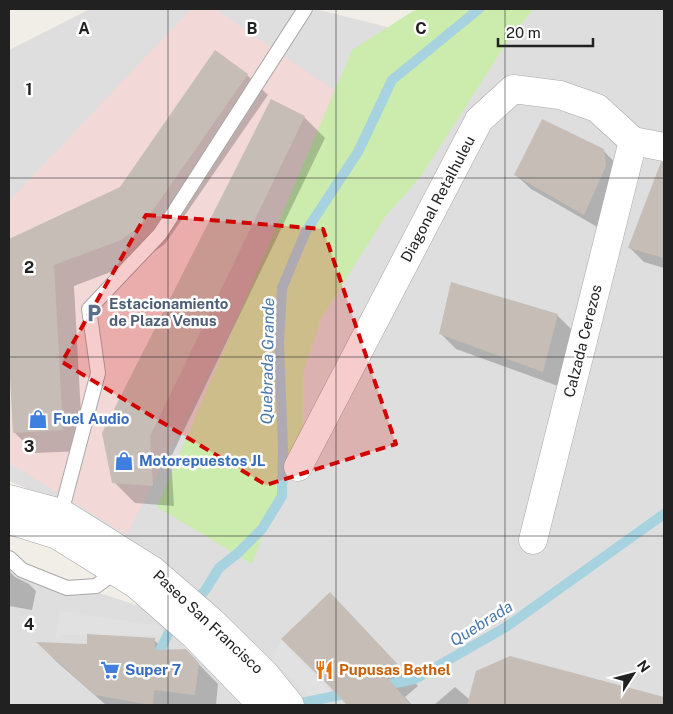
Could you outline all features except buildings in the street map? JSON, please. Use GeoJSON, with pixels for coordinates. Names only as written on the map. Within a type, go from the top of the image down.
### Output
{"type":"FeatureCollection","features":[{"type":"Feature","properties":{"kind":"street","name":"Diagonal Retalhuleu"},"geometry":{"type":"LineString","coordinates":[[298,467],[479,120],[513,89],[560,95],[597,108],[634,141]]}},
{"type":"Feature","properties":{"kind":"street"},"geometry":{"type":"LineString","coordinates":[[634,141],[664,147]]}},
{"type":"Feature","properties":{"kind":"street","name":"Calzada Cerezos"},"geometry":{"type":"LineString","coordinates":[[533,540],[634,141]]}},
{"type":"Feature","properties":{"kind":"street","name":"Paseo San Francisco"},"geometry":{"type":"LineString","coordinates":[[9,499],[61,513],[135,576],[262,705]]}},
{"type":"Feature","properties":{"kind":"street","name":"Paseo San Francisco"},"geometry":{"type":"LineString","coordinates":[[9,520],[57,535],[135,576],[210,620],[265,674],[290,705]]}},
{"type":"Feature","properties":{"kind":"lane"},"geometry":{"type":"LineString","coordinates":[[61,513],[98,373],[89,309],[160,234],[305,9]]}},
{"type":"Feature","properties":{"kind":"lane"},"geometry":{"type":"LineString","coordinates":[[9,558],[22,570],[68,588],[96,586],[135,576]]}},
{"type":"Feature","properties":{"kind":"highlighted area"},"geometry":{"type":"Polygon","coordinates":[[[146,215],[323,229],[396,444],[266,485],[62,362],[146,215]]]}},
{"type":"Feature","properties":{"kind":"shaded area"},"geometry":{"type":"Polygon","coordinates":[[[90,9],[315,9],[476,49],[516,9],[664,9],[664,705],[311,705],[248,645],[71,507],[9,481],[9,50],[90,9]]]}},
{"type":"Feature","properties":{"kind":"shaded area"},"geometry":{"type":"Polygon","coordinates":[[[191,9],[215,9],[346,98],[127,535],[9,463],[9,201],[191,9]]]}},
{"type":"Feature","properties":{"kind":"shaded area"},"geometry":{"type":"Polygon","coordinates":[[[9,563],[142,607],[246,704],[9,705],[9,563]]]}},
{"type":"Feature","properties":{"kind":"shaded area"},"geometry":{"type":"Polygon","coordinates":[[[60,611],[159,626],[172,646],[152,635],[63,635],[55,639],[60,611]]]}},
{"type":"Feature","properties":{"kind":"shaded area"},"geometry":{"type":"Polygon","coordinates":[[[281,640],[345,705],[319,705],[272,660],[281,640]]]}},
{"type":"Feature","properties":{"kind":"green space"},"geometry":{"type":"Polygon","coordinates":[[[421,9],[534,9],[511,36],[421,176],[385,217],[321,319],[303,373],[303,427],[252,564],[157,507],[352,50],[413,11],[421,9]]]}},
{"type":"Feature","properties":{"kind":"waterway","name":"Quebrada Grande"},"geometry":{"type":"LineString","coordinates":[[194,603],[206,589],[219,568],[238,553],[262,529],[282,496],[283,449],[279,343],[282,288],[306,231],[358,152],[392,80],[479,9]]}},
{"type":"Feature","properties":{"kind":"waterway","name":"Quebrada"},"geometry":{"type":"LineString","coordinates":[[381,686],[415,679],[506,627],[664,514]]}},
{"type":"Feature","properties":{"kind":"waterway","name":"Quebrada Grande"},"geometry":{"type":"LineString","coordinates":[[155,661],[168,634],[178,622]]}},
{"type":"Feature","properties":{"kind":"waterway","name":"Quebrada"},"geometry":{"type":"LineString","coordinates":[[291,705],[350,693]]}},
{"type":"Feature","properties":{"kind":"place","name":"Estacionamiento de Plaza Venus"},"geometry":{"type":"Point","coordinates":[94,313]}},
{"type":"Feature","properties":{"kind":"place","name":"Fuel Audio"},"geometry":{"type":"Point","coordinates":[38,419]}},
{"type":"Feature","properties":{"kind":"place","name":"Motorepuestos JL"},"geometry":{"type":"Point","coordinates":[124,461]}},
{"type":"Feature","properties":{"kind":"place","name":"Super 7"},"geometry":{"type":"Point","coordinates":[110,670]}},
{"type":"Feature","properties":{"kind":"place","name":"Pupusas Bethel"},"geometry":{"type":"Point","coordinates":[324,670]}}]}
